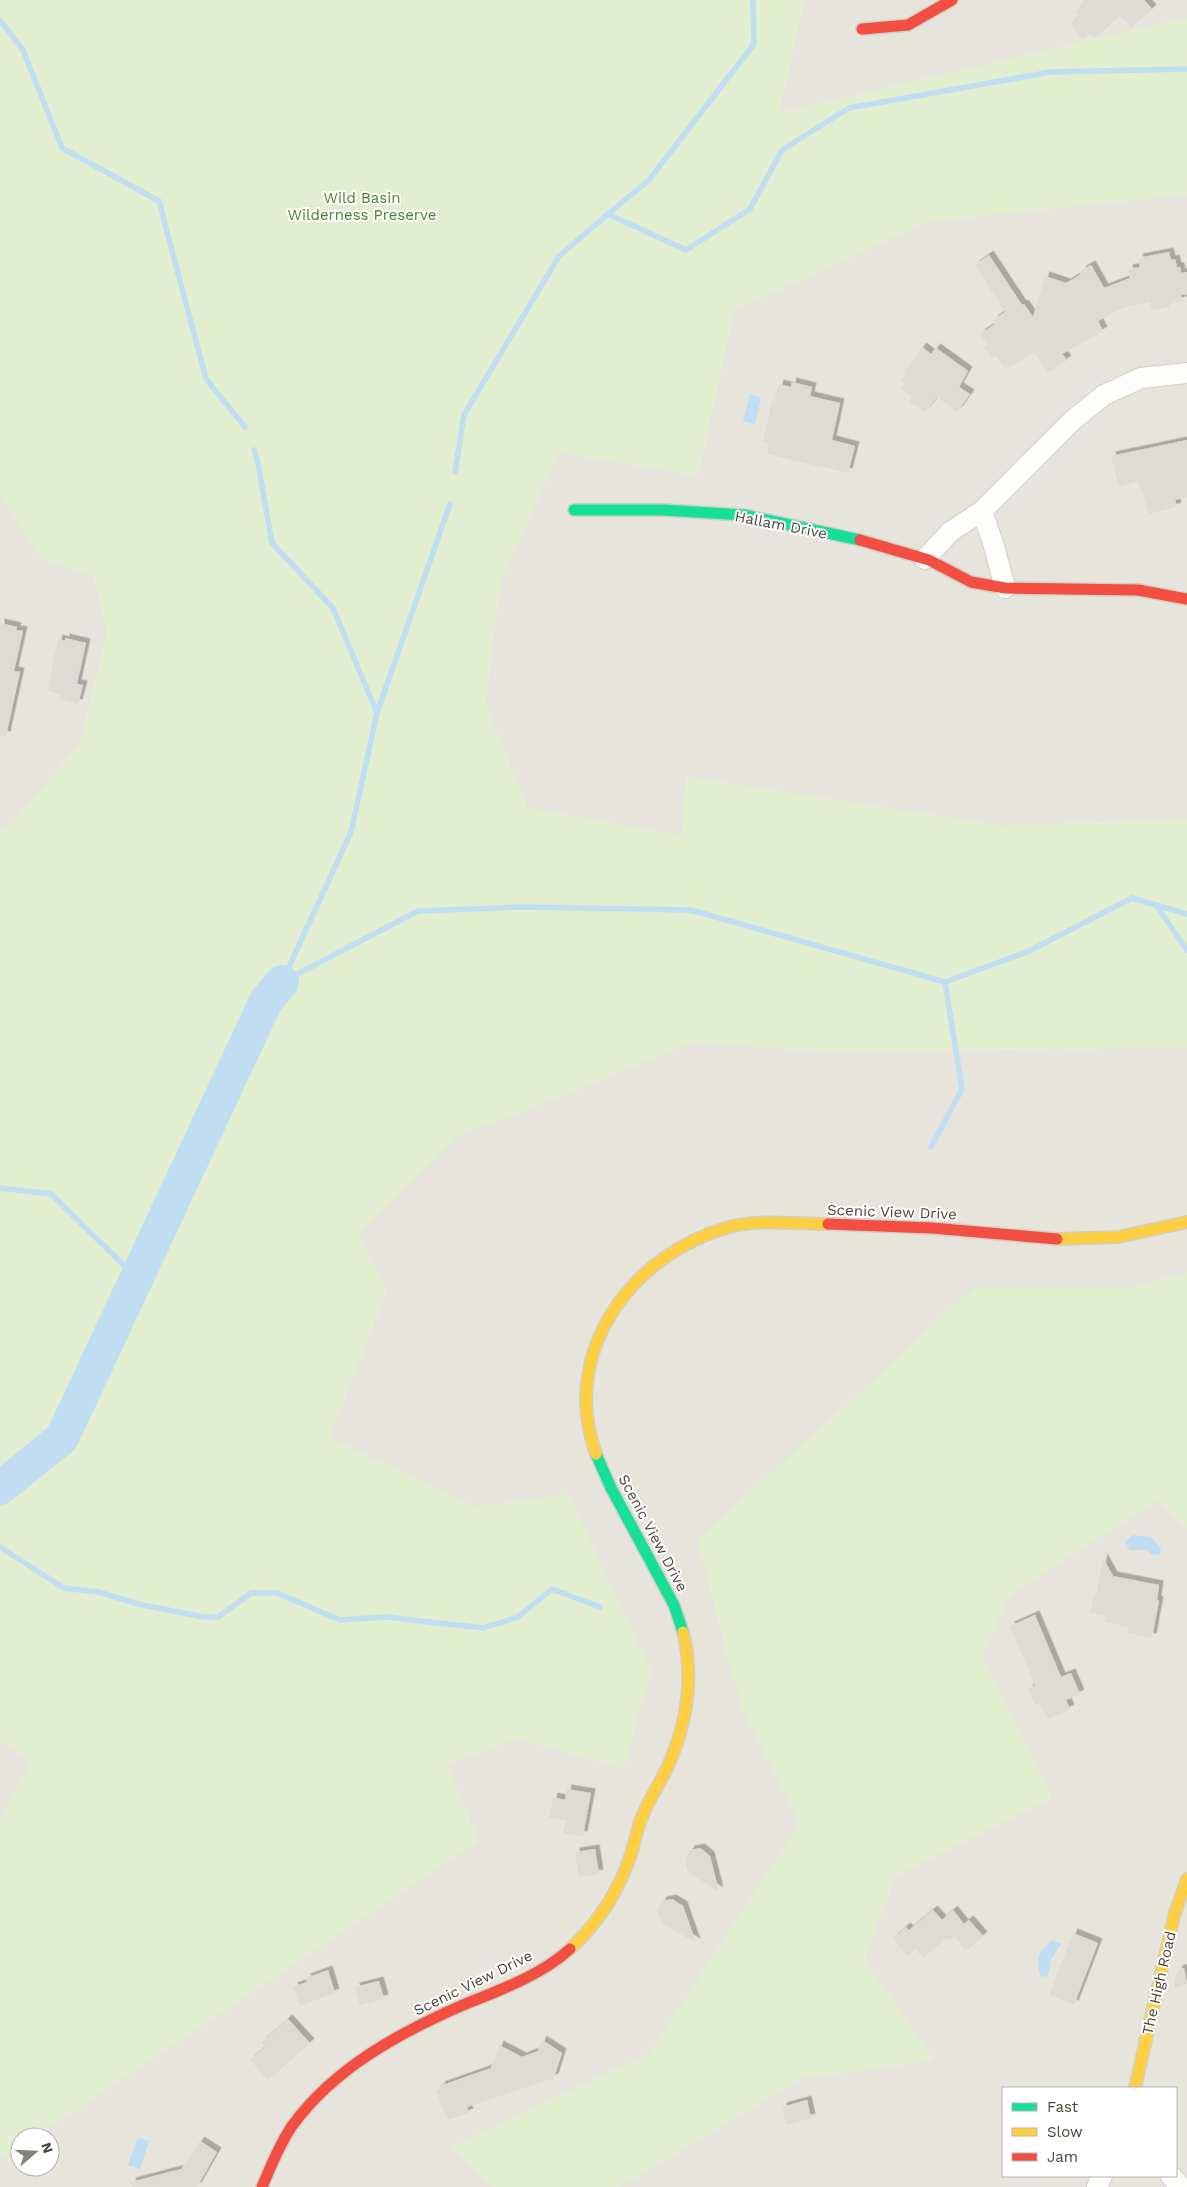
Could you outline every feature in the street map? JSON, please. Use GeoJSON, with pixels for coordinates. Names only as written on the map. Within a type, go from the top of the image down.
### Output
{"type":"FeatureCollection","features":[{"type":"Feature","properties":{"kind":"street"},"geometry":{"type":"LineString","coordinates":[[862,29],[908,25],[952,0]]}},
{"type":"Feature","properties":{"kind":"street"},"geometry":{"type":"LineString","coordinates":[[925,559],[950,532],[982,511],[1036,460],[1073,420],[1104,395],[1141,378],[1187,373]]}},
{"type":"Feature","properties":{"kind":"street","name":"Hallam Drive"},"geometry":{"type":"LineString","coordinates":[[574,510],[663,510],[744,516],[879,544],[925,559],[971,582],[1005,588],[1138,590],[1187,599]]}},
{"type":"Feature","properties":{"kind":"street"},"geometry":{"type":"LineString","coordinates":[[982,511],[1005,588]]}},
{"type":"Feature","properties":{"kind":"street","name":"Scenic View Drive"},"geometry":{"type":"LineString","coordinates":[[262,2187],[278,2146],[295,2120],[348,2068],[411,2030],[493,1994],[564,1953],[606,1911],[622,1884],[642,1817],[666,1774],[680,1741],[688,1702],[690,1680],[686,1638],[680,1617],[610,1487],[594,1449],[588,1423],[587,1394],[594,1352],[606,1320],[641,1273],[691,1241],[733,1226],[761,1223],[881,1225],[951,1229],[1047,1239],[1092,1240],[1131,1236],[1187,1222]]}},
{"type":"Feature","properties":{"kind":"street","name":"The High Road"},"geometry":{"type":"LineString","coordinates":[[1134,2087],[1174,1916],[1187,1879]]}},
{"type":"Feature","properties":{"kind":"street"},"geometry":{"type":"LineString","coordinates":[[1172,2177],[1181,2187]]}},
{"type":"Feature","properties":{"kind":"shaded area"},"geometry":{"type":"Polygon","coordinates":[[[804,0],[1187,0],[1187,18],[779,113],[804,0]]]}},
{"type":"Feature","properties":{"kind":"shaded area"},"geometry":{"type":"Polygon","coordinates":[[[1187,194],[1187,819],[1002,826],[687,777],[682,836],[527,808],[485,704],[500,582],[559,452],[698,475],[734,310],[929,221],[1187,194]]]}},
{"type":"Feature","properties":{"kind":"shaded area"},"geometry":{"type":"Polygon","coordinates":[[[0,494],[41,558],[93,576],[107,632],[81,742],[9,829],[0,831],[0,494]]]}},
{"type":"Feature","properties":{"kind":"shaded area"},"geometry":{"type":"Polygon","coordinates":[[[692,1042],[837,1052],[1187,1047],[1187,1273],[1132,1288],[974,1289],[741,1706],[801,1823],[650,2053],[453,2147],[494,2187],[0,2187],[0,2160],[10,2154],[10,2177],[60,2177],[60,2127],[50,2127],[478,1841],[447,1765],[517,1738],[623,1768],[569,1495],[475,1507],[329,1438],[386,1292],[358,1234],[461,1133],[515,1115],[692,1042]]]}},
{"type":"Feature","properties":{"kind":"shaded area"},"geometry":{"type":"Polygon","coordinates":[[[1157,1500],[1187,1527],[1187,2187],[619,2187],[802,2078],[934,2060],[864,1960],[895,1876],[1051,1798],[981,1658],[1009,1595],[1157,1500]]]}},
{"type":"Feature","properties":{"kind":"shaded area"},"geometry":{"type":"Polygon","coordinates":[[[0,1740],[32,1761],[0,1819],[0,1740]]]}},
{"type":"Feature","properties":{"kind":"green space","name":"Wild Basin Wilderness Preserve"},"geometry":{"type":"Polygon","coordinates":[[[0,0],[804,0],[779,113],[1187,18],[1187,194],[929,221],[734,310],[698,475],[559,452],[500,582],[485,704],[527,808],[682,836],[686,777],[1002,826],[1187,819],[1187,1047],[837,1052],[692,1042],[515,1115],[461,1133],[358,1234],[386,1292],[329,1438],[475,1507],[569,1495],[651,1671],[624,1768],[517,1738],[447,1765],[478,1841],[50,2127],[10,2127],[10,2154],[0,2160],[0,1819],[32,1761],[0,1740],[0,831],[9,829],[81,742],[107,632],[93,576],[41,558],[0,494],[0,0]]]}},
{"type":"Feature","properties":{"kind":"green space"},"geometry":{"type":"Polygon","coordinates":[[[1187,1273],[1187,1527],[1157,1500],[1009,1595],[981,1658],[1051,1798],[895,1876],[864,1960],[934,2060],[802,2078],[619,2187],[494,2187],[453,2147],[650,2053],[800,1823],[741,1706],[697,1541],[974,1288],[1132,1288],[1187,1273]]]}},
{"type":"Feature","properties":{"kind":"water"},"geometry":{"type":"Polygon","coordinates":[[[750,394],[761,398],[755,424],[743,421],[750,394]]]}},
{"type":"Feature","properties":{"kind":"water"},"geometry":{"type":"Polygon","coordinates":[[[1133,1535],[1151,1537],[1161,1548],[1160,1554],[1151,1555],[1147,1550],[1130,1550],[1125,1542],[1133,1535]]]}},
{"type":"Feature","properties":{"kind":"water"},"geometry":{"type":"Polygon","coordinates":[[[1052,1940],[1061,1944],[1049,1963],[1051,1965],[1047,1977],[1041,1976],[1038,1965],[1039,1956],[1052,1940]]]}},
{"type":"Feature","properties":{"kind":"water"},"geometry":{"type":"Polygon","coordinates":[[[138,2137],[149,2141],[140,2169],[128,2165],[138,2137]]]}},
{"type":"Feature","properties":{"kind":"building"},"geometry":{"type":"Polygon","coordinates":[[[1087,0],[1144,0],[1152,9],[1131,28],[1120,15],[1095,38],[1090,33],[1083,39],[1070,24],[1079,16],[1075,11],[1087,0]]]}},
{"type":"Feature","properties":{"kind":"building"},"geometry":{"type":"Polygon","coordinates":[[[1169,252],[1171,260],[1175,259],[1181,273],[1187,272],[1187,294],[1181,295],[1182,301],[1169,304],[1169,307],[1152,311],[1150,302],[1122,308],[1098,321],[1103,331],[1062,354],[1067,360],[1048,373],[1034,352],[1008,369],[1006,366],[1004,368],[996,356],[992,359],[984,346],[987,345],[980,334],[995,324],[993,320],[1005,312],[975,265],[989,255],[1022,305],[1024,304],[1033,317],[1045,276],[1066,283],[1080,275],[1082,270],[1091,265],[1104,288],[1130,278],[1128,269],[1140,267],[1138,258],[1169,252]]]}},
{"type":"Feature","properties":{"kind":"building"},"geometry":{"type":"Polygon","coordinates":[[[922,347],[931,354],[936,348],[968,371],[959,387],[970,394],[957,412],[937,397],[925,412],[909,401],[912,397],[901,388],[904,383],[901,381],[907,374],[904,372],[922,347]]]}},
{"type":"Feature","properties":{"kind":"building"},"geometry":{"type":"Polygon","coordinates":[[[792,382],[812,387],[810,396],[840,403],[832,440],[855,446],[848,473],[767,454],[769,443],[763,442],[772,400],[775,401],[779,384],[791,387],[792,382]]]}},
{"type":"Feature","properties":{"kind":"building"},"geometry":{"type":"Polygon","coordinates":[[[1187,440],[1187,497],[1175,500],[1177,507],[1149,514],[1138,481],[1119,487],[1111,456],[1187,440]]]}},
{"type":"Feature","properties":{"kind":"building"},"geometry":{"type":"Polygon","coordinates":[[[0,623],[17,627],[16,630],[23,631],[14,671],[20,672],[6,736],[0,735],[0,623]]]}},
{"type":"Feature","properties":{"kind":"building"},"geometry":{"type":"Polygon","coordinates":[[[65,638],[86,643],[77,684],[83,685],[78,704],[60,699],[61,695],[47,691],[58,639],[65,641],[65,638]]]}},
{"type":"Feature","properties":{"kind":"building"},"geometry":{"type":"Polygon","coordinates":[[[1103,1558],[1113,1576],[1159,1585],[1157,1600],[1159,1601],[1152,1638],[1128,1633],[1129,1627],[1104,1622],[1106,1616],[1090,1613],[1094,1595],[1096,1596],[1103,1558]]]}},
{"type":"Feature","properties":{"kind":"building"},"geometry":{"type":"Polygon","coordinates":[[[1035,1615],[1061,1677],[1071,1673],[1080,1694],[1066,1700],[1070,1709],[1048,1719],[1040,1703],[1035,1705],[1028,1689],[1035,1686],[1010,1626],[1035,1615]]]}},
{"type":"Feature","properties":{"kind":"building"},"geometry":{"type":"Polygon","coordinates":[[[567,1789],[591,1793],[583,1836],[563,1833],[566,1820],[549,1818],[553,1797],[565,1800],[567,1789]]]}},
{"type":"Feature","properties":{"kind":"building"},"geometry":{"type":"Polygon","coordinates":[[[700,1848],[710,1856],[719,1892],[688,1872],[685,1861],[690,1850],[700,1848]]]}},
{"type":"Feature","properties":{"kind":"building"},"geometry":{"type":"Polygon","coordinates":[[[595,1849],[599,1874],[579,1877],[575,1852],[595,1849]]]}},
{"type":"Feature","properties":{"kind":"building"},"geometry":{"type":"Polygon","coordinates":[[[672,1899],[683,1906],[696,1943],[663,1924],[657,1912],[662,1901],[672,1899]]]}},
{"type":"Feature","properties":{"kind":"building"},"geometry":{"type":"Polygon","coordinates":[[[933,1910],[942,1920],[953,1910],[964,1924],[969,1920],[983,1936],[966,1951],[954,1936],[949,1940],[947,1938],[923,1958],[915,1949],[907,1956],[893,1938],[906,1927],[909,1930],[933,1910]]]}},
{"type":"Feature","properties":{"kind":"building"},"geometry":{"type":"Polygon","coordinates":[[[1073,1933],[1098,1943],[1074,2005],[1049,1995],[1073,1933]]]}},
{"type":"Feature","properties":{"kind":"building"},"geometry":{"type":"Polygon","coordinates":[[[1184,1968],[1187,1984],[1173,1989],[1178,1970],[1184,1968]]]}},
{"type":"Feature","properties":{"kind":"building"},"geometry":{"type":"Polygon","coordinates":[[[328,1970],[335,1993],[300,2006],[293,1987],[307,1982],[306,1978],[328,1970]]]}},
{"type":"Feature","properties":{"kind":"building"},"geometry":{"type":"Polygon","coordinates":[[[379,1981],[384,1999],[360,2005],[355,1987],[379,1981]]]}},
{"type":"Feature","properties":{"kind":"building"},"geometry":{"type":"Polygon","coordinates":[[[288,2019],[310,2043],[268,2080],[250,2060],[265,2047],[261,2043],[288,2019]]]}},
{"type":"Feature","properties":{"kind":"building"},"geometry":{"type":"Polygon","coordinates":[[[542,2040],[562,2053],[554,2078],[467,2107],[469,2113],[447,2120],[436,2090],[441,2088],[440,2086],[491,2068],[499,2045],[522,2057],[538,2051],[542,2040]]]}},
{"type":"Feature","properties":{"kind":"building"},"geometry":{"type":"Polygon","coordinates":[[[807,2100],[811,2118],[786,2125],[782,2107],[807,2100]]]}},
{"type":"Feature","properties":{"kind":"building"},"geometry":{"type":"Polygon","coordinates":[[[200,2141],[217,2152],[197,2187],[132,2187],[131,2182],[181,2169],[200,2141]]]}},
{"type":"Feature","properties":{"kind":"waterway"},"geometry":{"type":"LineString","coordinates":[[608,214],[649,180],[754,44],[753,0]]}},
{"type":"Feature","properties":{"kind":"waterway"},"geometry":{"type":"LineString","coordinates":[[0,20],[23,50],[62,148],[159,201],[206,379],[245,427]]}},
{"type":"Feature","properties":{"kind":"waterway"},"geometry":{"type":"LineString","coordinates":[[455,472],[464,415],[559,256],[608,214],[686,250],[750,209],[782,150],[849,108],[1051,72],[1187,69]]}},
{"type":"Feature","properties":{"kind":"waterway"},"geometry":{"type":"LineString","coordinates":[[254,450],[272,543],[333,608],[377,713]]}},
{"type":"Feature","properties":{"kind":"waterway"},"geometry":{"type":"LineString","coordinates":[[282,982],[351,832],[377,713],[450,504]]}},
{"type":"Feature","properties":{"kind":"waterway"},"geometry":{"type":"LineString","coordinates":[[282,982],[418,911],[523,907],[691,910],[945,982],[1027,952],[1132,898],[1187,914]]}},
{"type":"Feature","properties":{"kind":"waterway"},"geometry":{"type":"LineString","coordinates":[[1156,905],[1187,950]]}},
{"type":"Feature","properties":{"kind":"waterway"},"geometry":{"type":"LineString","coordinates":[[0,1488],[62,1438],[266,1001],[282,982]]}},
{"type":"Feature","properties":{"kind":"waterway"},"geometry":{"type":"LineString","coordinates":[[931,1147],[962,1089],[945,982]]}},
{"type":"Feature","properties":{"kind":"waterway"},"geometry":{"type":"LineString","coordinates":[[0,1188],[51,1194],[137,1278]]}},
{"type":"Feature","properties":{"kind":"waterway"},"geometry":{"type":"LineString","coordinates":[[0,1547],[64,1588],[98,1592],[142,1605],[204,1617],[218,1617],[251,1593],[277,1593],[340,1620],[386,1617],[483,1628],[518,1617],[552,1589],[600,1607]]}},
{"type":"Feature","properties":{"kind":"traffic: fast"},"geometry":{"type":"LineString","coordinates":[[574,510],[663,510],[744,515],[860,540]]}},
{"type":"Feature","properties":{"kind":"traffic: fast"},"geometry":{"type":"LineString","coordinates":[[596,1454],[611,1488],[674,1605],[683,1632]]}},
{"type":"Feature","properties":{"kind":"traffic: slow"},"geometry":{"type":"LineString","coordinates":[[1057,1239],[1118,1237],[1187,1222]]}},
{"type":"Feature","properties":{"kind":"traffic: slow"},"geometry":{"type":"LineString","coordinates":[[596,1454],[587,1416],[588,1379],[596,1344],[612,1312],[635,1284],[662,1260],[694,1240],[729,1227],[753,1223],[828,1224]]}},
{"type":"Feature","properties":{"kind":"traffic: slow"},"geometry":{"type":"LineString","coordinates":[[570,1949],[599,1917],[614,1893],[626,1868],[645,1810],[675,1750],[687,1700],[688,1666],[683,1632]]}},
{"type":"Feature","properties":{"kind":"traffic: slow"},"geometry":{"type":"LineString","coordinates":[[1135,2087],[1174,1916],[1187,1879]]}},
{"type":"Feature","properties":{"kind":"traffic: jam"},"geometry":{"type":"LineString","coordinates":[[862,29],[908,25],[952,0]]}},
{"type":"Feature","properties":{"kind":"traffic: jam"},"geometry":{"type":"LineString","coordinates":[[860,540],[929,560],[971,582],[1005,588],[1138,590],[1187,599]]}},
{"type":"Feature","properties":{"kind":"traffic: jam"},"geometry":{"type":"LineString","coordinates":[[828,1224],[932,1228],[1057,1239]]}},
{"type":"Feature","properties":{"kind":"traffic: jam"},"geometry":{"type":"LineString","coordinates":[[262,2187],[279,2148],[292,2126],[309,2105],[348,2070],[392,2040],[439,2016],[533,1975],[570,1949]]}}]}
